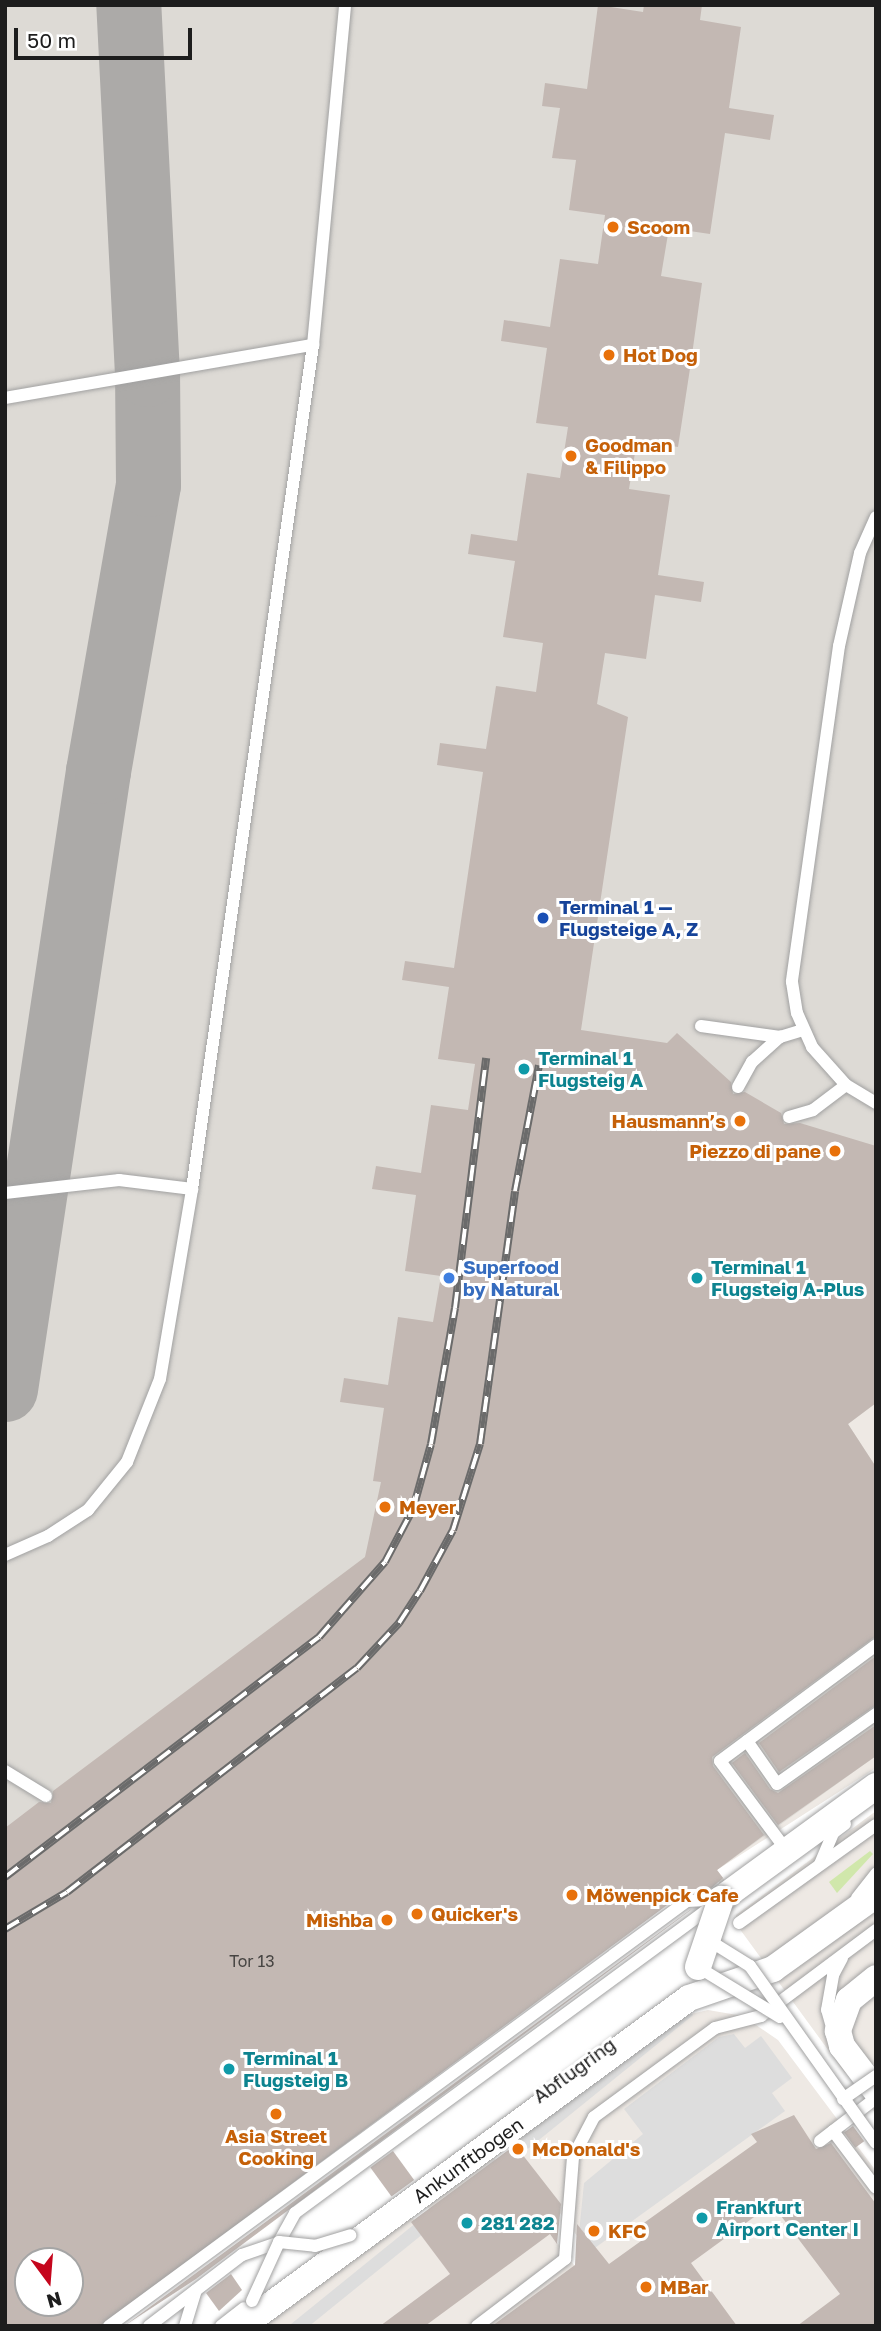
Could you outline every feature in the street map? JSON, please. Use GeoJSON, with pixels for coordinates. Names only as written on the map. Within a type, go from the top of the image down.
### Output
{"type":"FeatureCollection","features":[{"type":"Feature","properties":{"kind":"street"},"geometry":{"type":"LineString","coordinates":[[721,1899],[876,1786]]}},
{"type":"Feature","properties":{"kind":"street","name":"Ankunftbogen"},"geometry":{"type":"LineString","coordinates":[[242,2326],[689,1998],[773,1969],[876,1895]]}},
{"type":"Feature","properties":{"kind":"street","name":"Abflugring"},"geometry":{"type":"LineString","coordinates":[[234,2326],[350,2235],[667,1999],[698,1967],[710,1941],[721,1899]]}},
{"type":"Feature","properties":{"kind":"street"},"geometry":{"type":"LineString","coordinates":[[876,1978],[843,2008],[838,2031],[842,2046],[876,2091]]}},
{"type":"Feature","properties":{"kind":"lane"},"geometry":{"type":"LineString","coordinates":[[5,1555],[48,1536],[88,1510],[127,1462],[160,1379],[192,1189],[313,345],[345,5]]}},
{"type":"Feature","properties":{"kind":"lane"},"geometry":{"type":"LineString","coordinates":[[5,398],[313,345]]}},
{"type":"Feature","properties":{"kind":"lane"},"geometry":{"type":"LineString","coordinates":[[876,517],[850,591],[796,936],[792,982],[803,1030],[826,1067],[846,1085],[876,1104]]}},
{"type":"Feature","properties":{"kind":"lane"},"geometry":{"type":"LineString","coordinates":[[701,1026],[780,1037]]}},
{"type":"Feature","properties":{"kind":"lane"},"geometry":{"type":"LineString","coordinates":[[738,1087],[752,1062],[780,1037],[803,1030]]}},
{"type":"Feature","properties":{"kind":"lane"},"geometry":{"type":"LineString","coordinates":[[789,1118],[813,1110],[846,1085]]}},
{"type":"Feature","properties":{"kind":"lane"},"geometry":{"type":"LineString","coordinates":[[5,1193],[119,1180],[192,1189]]}},
{"type":"Feature","properties":{"kind":"lane"},"geometry":{"type":"LineString","coordinates":[[787,1851],[722,1758],[876,1645]]}},
{"type":"Feature","properties":{"kind":"lane"},"geometry":{"type":"LineString","coordinates":[[747,1741],[777,1784],[876,1714]]}},
{"type":"Feature","properties":{"kind":"lane"},"geometry":{"type":"LineString","coordinates":[[5,1771],[46,1796]]}},
{"type":"Feature","properties":{"kind":"lane"},"geometry":{"type":"LineString","coordinates":[[820,1865],[833,1833],[876,1801]]}},
{"type":"Feature","properties":{"kind":"lane"},"geometry":{"type":"LineString","coordinates":[[739,1923],[876,1825]]}},
{"type":"Feature","properties":{"kind":"lane"},"geometry":{"type":"LineString","coordinates":[[839,1921],[876,1874]]}},
{"type":"Feature","properties":{"kind":"lane"},"geometry":{"type":"LineString","coordinates":[[221,2326],[252,2301],[295,2213],[721,1899]]}},
{"type":"Feature","properties":{"kind":"lane"},"geometry":{"type":"LineString","coordinates":[[109,2326],[687,1901],[721,1899]]}},
{"type":"Feature","properties":{"kind":"lane"},"geometry":{"type":"LineString","coordinates":[[477,2326],[565,2259],[573,2157],[594,2117],[715,2028],[761,2016],[876,1930]]}},
{"type":"Feature","properties":{"kind":"lane"},"geometry":{"type":"LineString","coordinates":[[710,1941],[750,1966],[788,2024],[876,2143]]}},
{"type":"Feature","properties":{"kind":"lane"},"geometry":{"type":"LineString","coordinates":[[842,2046],[827,2010],[833,1975],[846,1953]]}},
{"type":"Feature","properties":{"kind":"lane"},"geometry":{"type":"LineString","coordinates":[[698,1967],[788,2024]]}},
{"type":"Feature","properties":{"kind":"lane"},"geometry":{"type":"LineString","coordinates":[[843,2099],[876,2076]]}},
{"type":"Feature","properties":{"kind":"lane"},"geometry":{"type":"LineString","coordinates":[[820,2141],[876,2098]]}},
{"type":"Feature","properties":{"kind":"lane"},"geometry":{"type":"LineString","coordinates":[[833,2131],[876,2188]]}},
{"type":"Feature","properties":{"kind":"lane"},"geometry":{"type":"LineString","coordinates":[[149,2326],[242,2255],[279,2242],[315,2246],[350,2235]]}},
{"type":"Feature","properties":{"kind":"lane"},"geometry":{"type":"LineString","coordinates":[[185,2326],[196,2291]]}},
{"type":"Feature","properties":{"kind":"shaded area"},"geometry":{"type":"Polygon","coordinates":[[[5,5],[876,5],[876,1403],[848,1424],[876,1467],[876,1756],[717,1870],[727,1884],[127,2326],[5,2326],[5,5]]]}},
{"type":"Feature","properties":{"kind":"shaded area"},"geometry":{"type":"Polygon","coordinates":[[[685,2005],[693,2015],[309,2326],[289,2326],[685,2005]]]}},
{"type":"Feature","properties":{"kind":"shaded area"},"geometry":{"type":"Polygon","coordinates":[[[734,2034],[745,2048],[761,2036],[792,2078],[772,2093],[785,2111],[592,2250],[579,2233],[584,2183],[643,2134],[624,2109],[719,2037],[734,2034]]]}},
{"type":"Feature","properties":{"kind":"green space"},"geometry":{"type":"Polygon","coordinates":[[[870,1851],[873,1854],[837,1893],[829,1882],[870,1851]]]}},
{"type":"Feature","properties":{"kind":"pier"},"geometry":{"type":"Polygon","coordinates":[[[876,1768],[876,1811],[736,1915],[739,1928],[845,2073],[859,2074],[876,2062],[876,2093],[870,2107],[876,2114],[876,2171],[778,2040],[743,2016],[708,2010],[682,2016],[424,2202],[441,2225],[507,2176],[494,2158],[510,2146],[607,2276],[591,2288],[524,2198],[455,2274],[409,2213],[255,2326],[78,2326],[706,1864],[722,1887],[727,1883],[717,1870],[876,1768]]]}},
{"type":"Feature","properties":{"kind":"building"},"geometry":{"type":"Polygon","coordinates":[[[598,5],[643,12],[644,5],[702,5],[700,20],[741,27],[729,108],[774,115],[770,140],[725,133],[710,234],[669,228],[661,276],[702,283],[678,447],[637,441],[629,489],[670,495],[658,575],[704,582],[701,602],[655,595],[646,659],[605,653],[597,704],[628,717],[581,1030],[667,1043],[677,1033],[731,1082],[733,1094],[745,1092],[781,1113],[784,1124],[800,1123],[876,1146],[876,1403],[848,1424],[876,1467],[876,1636],[712,1757],[713,1766],[764,1835],[717,1870],[723,1878],[708,1891],[682,1894],[100,2326],[5,2326],[5,1828],[39,1802],[51,1803],[53,1791],[365,1557],[381,1482],[373,1481],[384,1408],[340,1402],[344,1378],[388,1385],[398,1317],[433,1322],[441,1276],[405,1271],[416,1195],[372,1189],[376,1166],[421,1173],[431,1105],[468,1110],[475,1064],[438,1059],[449,987],[402,980],[405,961],[454,968],[483,772],[437,765],[440,743],[486,749],[496,686],[536,692],[543,643],[503,637],[515,561],[468,554],[471,534],[517,541],[527,473],[560,478],[568,427],[536,423],[547,348],[501,341],[504,320],[550,327],[560,259],[598,264],[605,215],[569,210],[576,160],[552,158],[560,108],[542,106],[545,83],[587,89],[598,5]]]}},
{"type":"Feature","properties":{"kind":"building"},"geometry":{"type":"Polygon","coordinates":[[[876,1656],[876,1705],[779,1772],[759,1743],[876,1656]]]}},
{"type":"Feature","properties":{"kind":"building"},"geometry":{"type":"Polygon","coordinates":[[[876,1725],[876,1756],[778,1825],[732,1763],[745,1753],[770,1789],[778,1793],[876,1725]]]}},
{"type":"Feature","properties":{"kind":"building"},"geometry":{"type":"Polygon","coordinates":[[[692,1909],[196,2279],[124,2326],[690,1910],[692,1909]]]}},
{"type":"Feature","properties":{"kind":"building","name":"Frankfurt Airport Center I"},"geometry":{"type":"Polygon","coordinates":[[[794,2115],[816,2149],[831,2143],[876,2204],[876,2326],[797,2326],[840,2294],[772,2204],[691,2263],[737,2326],[492,2326],[575,2265],[577,2224],[609,2264],[648,2236],[641,2225],[757,2142],[751,2134],[794,2115]]]}},
{"type":"Feature","properties":{"kind":"building"},"geometry":{"type":"Polygon","coordinates":[[[853,2126],[864,2141],[855,2148],[844,2132],[853,2126]]]}},
{"type":"Feature","properties":{"kind":"building","name":"281 282"},"geometry":{"type":"Polygon","coordinates":[[[515,2145],[561,2204],[557,2244],[550,2234],[425,2326],[380,2326],[450,2274],[411,2222],[515,2145]]]}},
{"type":"Feature","properties":{"kind":"building"},"geometry":{"type":"Polygon","coordinates":[[[393,2151],[414,2180],[392,2197],[370,2167],[393,2151]]]}},
{"type":"Feature","properties":{"kind":"building"},"geometry":{"type":"Polygon","coordinates":[[[231,2274],[242,2290],[219,2311],[206,2293],[231,2274]]]}},
{"type":"Feature","properties":{"kind":"taxiway"},"geometry":{"type":"LineString","coordinates":[[5,1389],[98,771],[148,484],[147,374],[128,5]]}},
{"type":"Feature","properties":{"kind":"railway"},"geometry":{"type":"LineString","coordinates":[[5,1877],[319,1637],[385,1562],[413,1509],[431,1444],[455,1308],[486,1058]]}},
{"type":"Feature","properties":{"kind":"railway"},"geometry":{"type":"LineString","coordinates":[[5,1929],[67,1892],[357,1668],[399,1623],[420,1591],[453,1530],[480,1444],[515,1191],[539,1065]]}},
{"type":"Feature","properties":{"kind":"place","name":"Scoom"},"geometry":{"type":"Point","coordinates":[613,227]}},
{"type":"Feature","properties":{"kind":"place","name":"Hot Dog"},"geometry":{"type":"Point","coordinates":[609,355]}},
{"type":"Feature","properties":{"kind":"place","name":"Goodman & Filippo"},"geometry":{"type":"Point","coordinates":[571,456]}},
{"type":"Feature","properties":{"kind":"place","name":"Terminal 1 — Flugsteige A, Z"},"geometry":{"type":"Point","coordinates":[543,918]}},
{"type":"Feature","properties":{"kind":"place","name":"Terminal 1 Flugsteig A"},"geometry":{"type":"Point","coordinates":[524,1069]}},
{"type":"Feature","properties":{"kind":"place","name":"Hausmann’s"},"geometry":{"type":"Point","coordinates":[740,1121]}},
{"type":"Feature","properties":{"kind":"place","name":"Piezzo di pane"},"geometry":{"type":"Point","coordinates":[835,1151]}},
{"type":"Feature","properties":{"kind":"place","name":"Superfood by Natural"},"geometry":{"type":"Point","coordinates":[449,1278]}},
{"type":"Feature","properties":{"kind":"place","name":"Terminal 1 Flugsteig A-Plus"},"geometry":{"type":"Point","coordinates":[697,1278]}},
{"type":"Feature","properties":{"kind":"place","name":"Meyer"},"geometry":{"type":"Point","coordinates":[385,1507]}},
{"type":"Feature","properties":{"kind":"place","name":"Möwenpick Cafe"},"geometry":{"type":"Point","coordinates":[572,1895]}},
{"type":"Feature","properties":{"kind":"place","name":"Quicker's"},"geometry":{"type":"Point","coordinates":[417,1914]}},
{"type":"Feature","properties":{"kind":"place","name":"Mishba"},"geometry":{"type":"Point","coordinates":[387,1920]}},
{"type":"Feature","properties":{"kind":"place","name":"Terminal 1 Flugsteig B"},"geometry":{"type":"Point","coordinates":[229,2069]}},
{"type":"Feature","properties":{"kind":"place","name":"Asia Street Cooking"},"geometry":{"type":"Point","coordinates":[276,2114]}},
{"type":"Feature","properties":{"kind":"place","name":"McDonald's"},"geometry":{"type":"Point","coordinates":[518,2149]}},
{"type":"Feature","properties":{"kind":"place","name":"Frankfurt Airport Center I"},"geometry":{"type":"Point","coordinates":[702,2218]}},
{"type":"Feature","properties":{"kind":"place","name":"281 282"},"geometry":{"type":"Point","coordinates":[467,2223]}},
{"type":"Feature","properties":{"kind":"place","name":"KFC"},"geometry":{"type":"Point","coordinates":[594,2231]}},
{"type":"Feature","properties":{"kind":"place","name":"MBar"},"geometry":{"type":"Point","coordinates":[646,2287]}}]}
